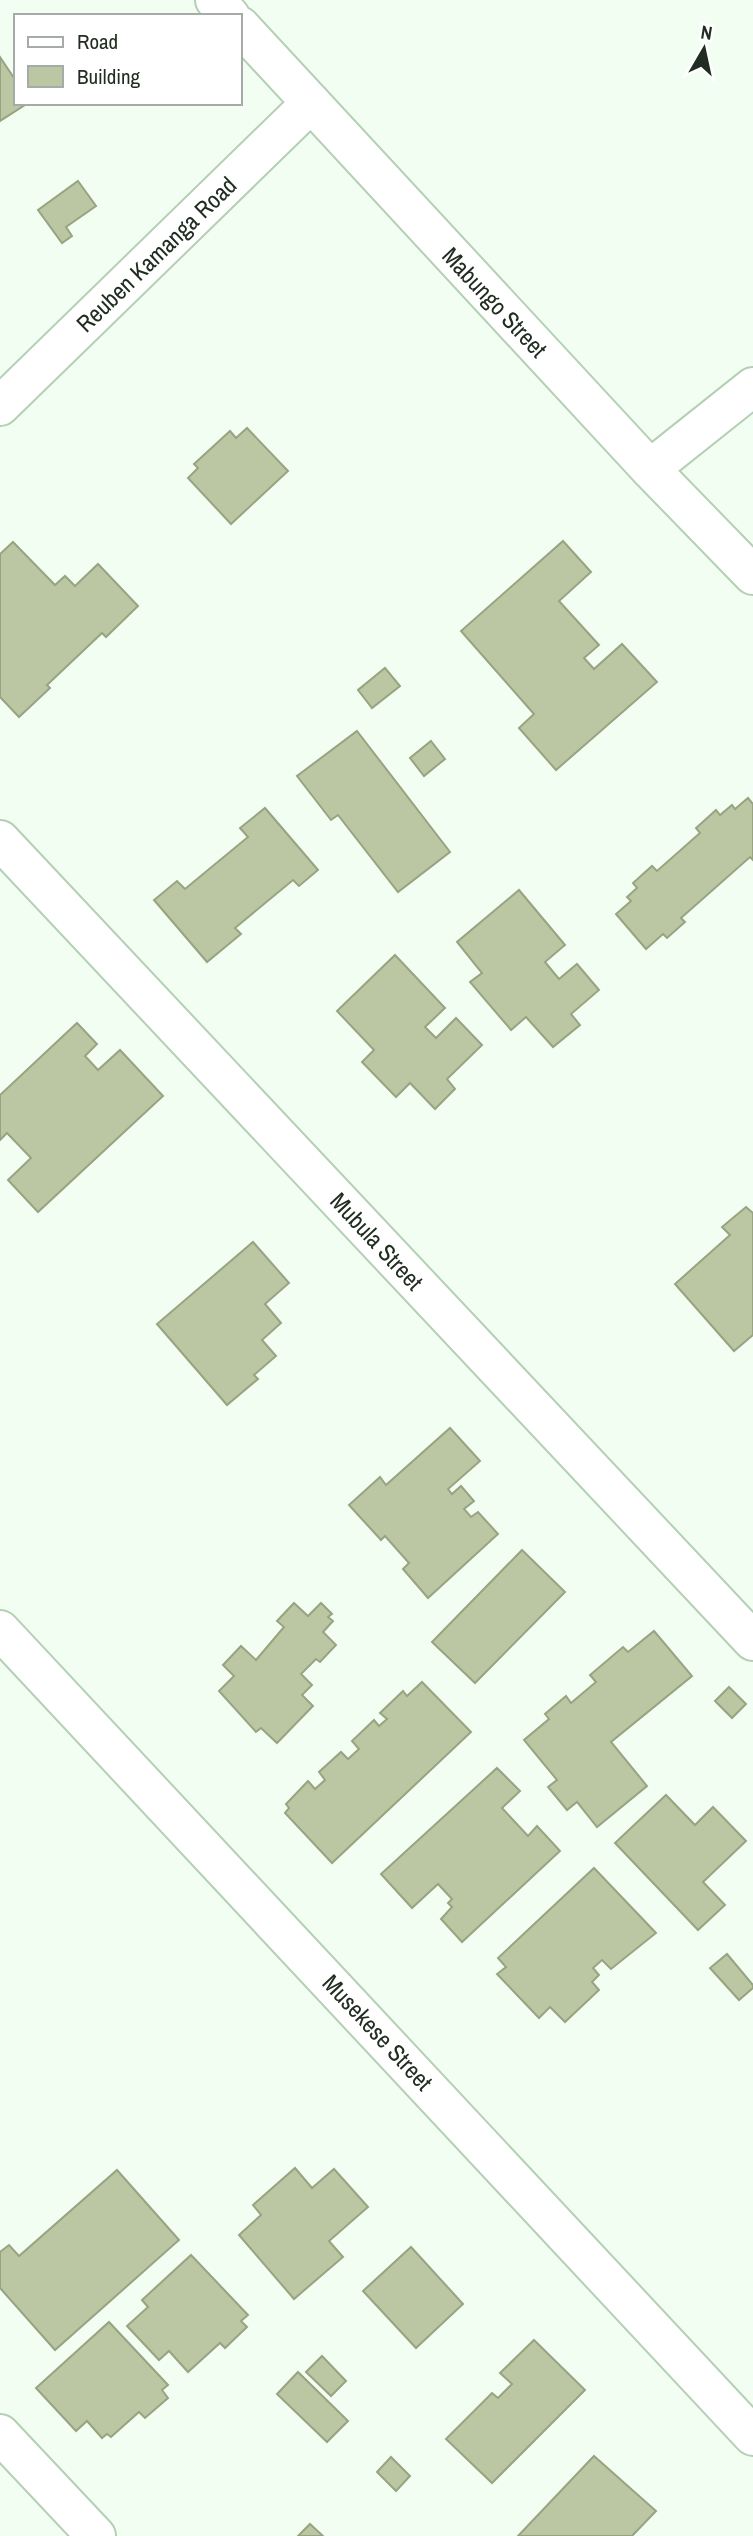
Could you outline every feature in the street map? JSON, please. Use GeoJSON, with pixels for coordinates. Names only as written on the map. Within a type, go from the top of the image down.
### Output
{"type":"FeatureCollection","features":[{"type":"Feature","properties":{"kind":"street"},"geometry":{"type":"LineString","coordinates":[[215,0],[228,14]]}},
{"type":"Feature","properties":{"kind":"street","name":"Mabungo Street"},"geometry":{"type":"LineString","coordinates":[[242,28],[650,469],[753,575]]}},
{"type":"Feature","properties":{"kind":"street","name":"Reuben Kamanga Road"},"geometry":{"type":"LineString","coordinates":[[0,406],[312,103]]}},
{"type":"Feature","properties":{"kind":"street"},"geometry":{"type":"LineString","coordinates":[[650,469],[753,387]]}},
{"type":"Feature","properties":{"kind":"street","name":"Mubula Street"},"geometry":{"type":"LineString","coordinates":[[0,840],[753,1641]]}},
{"type":"Feature","properties":{"kind":"street","name":"Musekese Street"},"geometry":{"type":"LineString","coordinates":[[0,1630],[753,2436]]}},
{"type":"Feature","properties":{"kind":"street"},"geometry":{"type":"LineString","coordinates":[[0,2434],[96,2536]]}},
{"type":"Feature","properties":{"kind":"building"},"geometry":{"type":"Polygon","coordinates":[[[0,57],[14,78],[14,105],[25,105],[0,121],[0,57]]]}},
{"type":"Feature","properties":{"kind":"building"},"geometry":{"type":"Polygon","coordinates":[[[78,181],[96,206],[66,227],[72,236],[62,243],[38,210],[78,181]]]}},
{"type":"Feature","properties":{"kind":"building"},"geometry":{"type":"Polygon","coordinates":[[[247,428],[288,471],[231,524],[188,478],[198,468],[194,464],[230,431],[236,438],[247,428]]]}},
{"type":"Feature","properties":{"kind":"building"},"geometry":{"type":"Polygon","coordinates":[[[563,541],[591,572],[559,601],[599,645],[584,658],[594,669],[622,644],[657,682],[556,770],[519,728],[534,714],[461,631],[563,541]]]}},
{"type":"Feature","properties":{"kind":"building"},"geometry":{"type":"Polygon","coordinates":[[[13,542],[55,585],[65,576],[75,586],[98,564],[138,606],[106,637],[102,633],[47,685],[50,688],[19,717],[0,697],[0,554],[13,542]]]}},
{"type":"Feature","properties":{"kind":"building"},"geometry":{"type":"Polygon","coordinates":[[[385,668],[400,686],[372,708],[358,690],[385,668]]]}},
{"type":"Feature","properties":{"kind":"building"},"geometry":{"type":"Polygon","coordinates":[[[357,731],[450,852],[398,892],[338,815],[331,820],[297,776],[357,731]]]}},
{"type":"Feature","properties":{"kind":"building"},"geometry":{"type":"Polygon","coordinates":[[[431,741],[445,759],[424,776],[410,758],[431,741]]]}},
{"type":"Feature","properties":{"kind":"building"},"geometry":{"type":"Polygon","coordinates":[[[748,798],[753,804],[753,860],[750,857],[681,918],[685,922],[667,938],[663,934],[646,949],[616,914],[631,901],[627,897],[637,888],[633,883],[652,866],[657,871],[700,833],[696,828],[716,810],[720,815],[732,805],[735,809],[748,798]]]}},
{"type":"Feature","properties":{"kind":"building"},"geometry":{"type":"Polygon","coordinates":[[[265,808],[318,870],[299,886],[293,880],[235,928],[241,934],[207,962],[154,900],[177,881],[185,889],[248,837],[240,828],[265,808]]]}},
{"type":"Feature","properties":{"kind":"building"},"geometry":{"type":"Polygon","coordinates":[[[519,890],[565,945],[545,962],[559,979],[577,964],[599,990],[571,1014],[580,1025],[553,1047],[526,1017],[511,1030],[470,982],[482,973],[457,942],[519,890]]]}},
{"type":"Feature","properties":{"kind":"building"},"geometry":{"type":"Polygon","coordinates":[[[395,955],[445,1008],[425,1027],[436,1038],[456,1018],[482,1045],[447,1079],[455,1089],[435,1109],[410,1083],[396,1097],[362,1062],[374,1050],[337,1011],[395,955]]]}},
{"type":"Feature","properties":{"kind":"building"},"geometry":{"type":"Polygon","coordinates":[[[77,1023],[97,1044],[85,1056],[98,1070],[120,1050],[163,1096],[38,1212],[8,1180],[31,1158],[7,1133],[0,1140],[0,1095],[77,1023]]]}},
{"type":"Feature","properties":{"kind":"building"},"geometry":{"type":"Polygon","coordinates":[[[746,1207],[753,1213],[753,1335],[734,1351],[675,1284],[730,1235],[722,1227],[746,1207]]]}},
{"type":"Feature","properties":{"kind":"building"},"geometry":{"type":"Polygon","coordinates":[[[253,1242],[289,1283],[265,1304],[281,1323],[262,1340],[276,1356],[254,1375],[258,1379],[227,1405],[157,1324],[253,1242]]]}},
{"type":"Feature","properties":{"kind":"building"},"geometry":{"type":"Polygon","coordinates":[[[450,1428],[480,1461],[448,1489],[452,1494],[461,1486],[474,1501],[464,1509],[471,1517],[478,1512],[498,1534],[428,1598],[403,1569],[409,1563],[385,1536],[381,1540],[349,1505],[380,1477],[386,1485],[450,1428]]]}},
{"type":"Feature","properties":{"kind":"building"},"geometry":{"type":"Polygon","coordinates":[[[522,1550],[565,1592],[475,1683],[432,1642],[522,1550]]]}},
{"type":"Feature","properties":{"kind":"building"},"geometry":{"type":"Polygon","coordinates":[[[294,1603],[308,1616],[321,1603],[332,1614],[328,1617],[333,1621],[323,1632],[336,1645],[320,1662],[316,1659],[301,1674],[312,1685],[302,1695],[313,1706],[277,1743],[261,1728],[256,1732],[219,1691],[234,1676],[223,1665],[241,1646],[256,1660],[284,1627],[277,1621],[294,1603]]]}},
{"type":"Feature","properties":{"kind":"building"},"geometry":{"type":"Polygon","coordinates":[[[654,1631],[692,1676],[611,1742],[647,1786],[597,1827],[577,1802],[567,1810],[548,1787],[557,1780],[524,1740],[549,1719],[545,1714],[566,1696],[571,1703],[596,1682],[590,1675],[623,1647],[628,1652],[654,1631]]]}},
{"type":"Feature","properties":{"kind":"building"},"geometry":{"type":"Polygon","coordinates":[[[422,1682],[471,1732],[332,1863],[285,1813],[289,1808],[286,1804],[308,1781],[315,1789],[325,1780],[319,1772],[341,1752],[348,1759],[359,1749],[352,1741],[374,1720],[379,1726],[387,1719],[380,1713],[403,1691],[407,1696],[422,1682]]]}},
{"type":"Feature","properties":{"kind":"building"},"geometry":{"type":"Polygon","coordinates":[[[729,1687],[746,1704],[732,1718],[715,1701],[729,1687]]]}},
{"type":"Feature","properties":{"kind":"building"},"geometry":{"type":"Polygon","coordinates":[[[497,1768],[520,1791],[502,1808],[528,1836],[537,1826],[560,1851],[462,1942],[441,1919],[452,1907],[448,1903],[452,1899],[438,1884],[412,1908],[381,1874],[497,1768]]]}},
{"type":"Feature","properties":{"kind":"building"},"geometry":{"type":"Polygon","coordinates":[[[666,1795],[695,1825],[713,1807],[746,1841],[703,1882],[725,1905],[698,1930],[615,1843],[666,1795]]]}},
{"type":"Feature","properties":{"kind":"building"},"geometry":{"type":"Polygon","coordinates":[[[594,1868],[656,1933],[611,1969],[602,1960],[593,1968],[599,1975],[592,1982],[599,1990],[565,2022],[550,2007],[539,2018],[497,1974],[506,1967],[498,1958],[594,1868]]]}},
{"type":"Feature","properties":{"kind":"building"},"geometry":{"type":"Polygon","coordinates":[[[727,1954],[753,1985],[739,2000],[710,1968],[727,1954]]]}},
{"type":"Feature","properties":{"kind":"building"},"geometry":{"type":"Polygon","coordinates":[[[295,2168],[312,2188],[334,2169],[368,2207],[329,2241],[343,2257],[294,2299],[239,2235],[261,2215],[253,2205],[295,2168]]]}},
{"type":"Feature","properties":{"kind":"building"},"geometry":{"type":"Polygon","coordinates":[[[117,2170],[179,2240],[55,2350],[0,2288],[0,2252],[9,2245],[19,2256],[117,2170]]]}},
{"type":"Feature","properties":{"kind":"building"},"geometry":{"type":"Polygon","coordinates":[[[411,2247],[463,2304],[416,2348],[363,2291],[411,2247]]]}},
{"type":"Feature","properties":{"kind":"building"},"geometry":{"type":"Polygon","coordinates":[[[191,2255],[248,2315],[241,2321],[247,2327],[225,2348],[220,2343],[188,2372],[169,2351],[159,2360],[127,2326],[148,2307],[142,2300],[191,2255]]]}},
{"type":"Feature","properties":{"kind":"building"},"geometry":{"type":"Polygon","coordinates":[[[109,2322],[168,2385],[162,2390],[168,2398],[145,2418],[139,2412],[111,2437],[107,2434],[102,2438],[87,2421],[76,2431],[36,2388],[109,2322]]]}},
{"type":"Feature","properties":{"kind":"building"},"geometry":{"type":"Polygon","coordinates":[[[534,2340],[585,2390],[492,2483],[446,2439],[492,2393],[498,2398],[512,2384],[500,2373],[534,2340]]]}},
{"type":"Feature","properties":{"kind":"building"},"geometry":{"type":"Polygon","coordinates":[[[322,2356],[346,2381],[331,2396],[306,2372],[322,2356]]]}},
{"type":"Feature","properties":{"kind":"building"},"geometry":{"type":"Polygon","coordinates":[[[298,2372],[348,2421],[327,2442],[277,2394],[298,2372]]]}},
{"type":"Feature","properties":{"kind":"building"},"geometry":{"type":"Polygon","coordinates":[[[594,2456],[656,2511],[632,2536],[518,2536],[594,2456]]]}},
{"type":"Feature","properties":{"kind":"building"},"geometry":{"type":"Polygon","coordinates":[[[391,2457],[410,2476],[396,2491],[377,2472],[391,2457]]]}},
{"type":"Feature","properties":{"kind":"building"},"geometry":{"type":"Polygon","coordinates":[[[310,2524],[323,2536],[298,2536],[310,2524]]]}}]}
